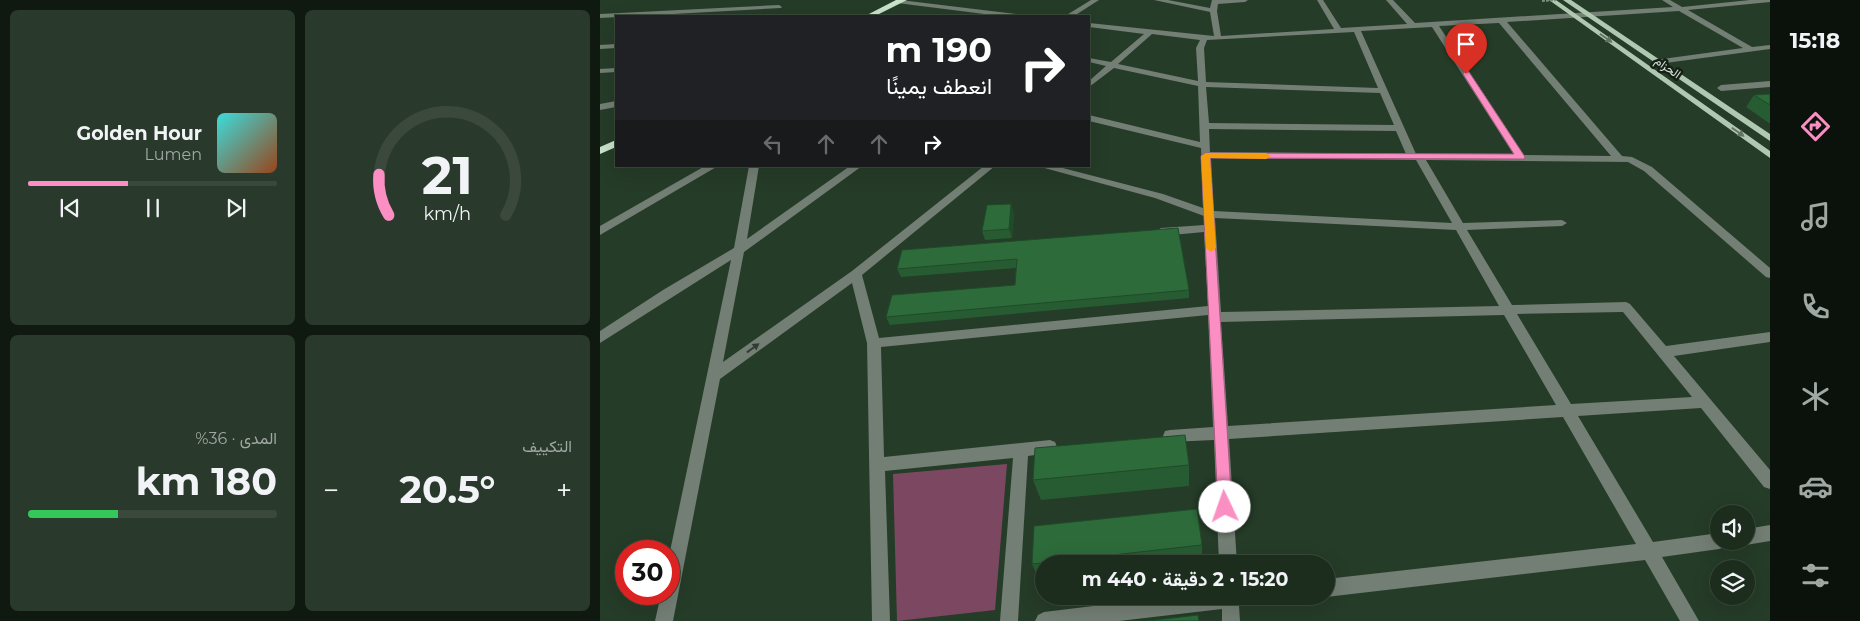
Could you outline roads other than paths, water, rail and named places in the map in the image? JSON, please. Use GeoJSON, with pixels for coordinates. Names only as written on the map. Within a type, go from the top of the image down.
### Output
{"type":"FeatureCollection","features":[{"type":"Feature","properties":{"kind":"highway"},"geometry":{"type":"LineString","coordinates":[[871,15],[901,1]]}},
{"type":"Feature","properties":{"kind":"highway"},"geometry":{"type":"LineString","coordinates":[[600,151],[615,144]]}},
{"type":"Feature","properties":{"kind":"main road","name":"الحزام"},"geometry":{"type":"LineString","coordinates":[[1552,0],[1770,155]]}},
{"type":"Feature","properties":{"kind":"main road","name":"الحزام"},"geometry":{"type":"LineString","coordinates":[[1566,0],[1770,138]]}},
{"type":"Feature","properties":{"kind":"street"},"geometry":{"type":"LineString","coordinates":[[1072,15],[1096,0]]}},
{"type":"Feature","properties":{"kind":"street"},"geometry":{"type":"LineString","coordinates":[[1157,0],[1213,11]]}},
{"type":"Feature","properties":{"kind":"street"},"geometry":{"type":"LineString","coordinates":[[1218,38],[1213,11],[1214,1],[1244,0]]}},
{"type":"Feature","properties":{"kind":"street"},"geometry":{"type":"LineString","coordinates":[[1320,0],[1338,29]]}},
{"type":"Feature","properties":{"kind":"street"},"geometry":{"type":"LineString","coordinates":[[1390,0],[1412,25]]}},
{"type":"Feature","properties":{"kind":"street"},"geometry":{"type":"LineString","coordinates":[[1665,0],[1752,50]]}},
{"type":"Feature","properties":{"kind":"street"},"geometry":{"type":"LineString","coordinates":[[1090,25],[1218,38],[1681,9],[1770,0]]}},
{"type":"Feature","properties":{"kind":"street"},"geometry":{"type":"LineString","coordinates":[[901,1],[976,14],[996,15]]}},
{"type":"Feature","properties":{"kind":"street"},"geometry":{"type":"LineString","coordinates":[[600,16],[779,3]]}},
{"type":"Feature","properties":{"kind":"street"},"geometry":{"type":"LineString","coordinates":[[1502,20],[1619,159]]}},
{"type":"Feature","properties":{"kind":"street"},"geometry":{"type":"LineString","coordinates":[[1434,24],[1520,157]]}},
{"type":"Feature","properties":{"kind":"street"},"geometry":{"type":"LineString","coordinates":[[1356,28],[1400,128],[1416,157],[1690,621]]}},
{"type":"Feature","properties":{"kind":"street"},"geometry":{"type":"LineString","coordinates":[[1090,84],[1150,32]]}},
{"type":"Feature","properties":{"kind":"street"},"geometry":{"type":"LineString","coordinates":[[1205,38],[1201,42],[1200,48],[1228,555]]}},
{"type":"Feature","properties":{"kind":"street"},"geometry":{"type":"LineString","coordinates":[[600,47],[615,46]]}},
{"type":"Feature","properties":{"kind":"street"},"geometry":{"type":"LineString","coordinates":[[1658,62],[1770,47]]}},
{"type":"Feature","properties":{"kind":"street"},"geometry":{"type":"LineString","coordinates":[[1090,60],[1202,84],[1383,91]]}},
{"type":"Feature","properties":{"kind":"street"},"geometry":{"type":"LineString","coordinates":[[600,72],[615,70]]}},
{"type":"Feature","properties":{"kind":"street"},"geometry":{"type":"LineString","coordinates":[[1721,88],[1770,84]]}},
{"type":"Feature","properties":{"kind":"street"},"geometry":{"type":"LineString","coordinates":[[600,106],[615,104]]}},
{"type":"Feature","properties":{"kind":"street"},"geometry":{"type":"LineString","coordinates":[[1090,118],[1206,151],[1416,157],[1619,159],[1634,161],[1648,169],[1770,274]]}},
{"type":"Feature","properties":{"kind":"street"},"geometry":{"type":"LineString","coordinates":[[1204,126],[1400,128]]}},
{"type":"Feature","properties":{"kind":"street"},"geometry":{"type":"LineString","coordinates":[[600,231],[712,167]]}},
{"type":"Feature","properties":{"kind":"street"},"geometry":{"type":"LineString","coordinates":[[664,621],[739,250],[754,167]]}},
{"type":"Feature","properties":{"kind":"street"},"geometry":{"type":"LineString","coordinates":[[600,338],[667,293],[739,250],[856,167]]}},
{"type":"Feature","properties":{"kind":"street"},"geometry":{"type":"LineString","coordinates":[[714,376],[856,274],[989,167]]}},
{"type":"Feature","properties":{"kind":"street"},"geometry":{"type":"LineString","coordinates":[[1046,167],[1159,196],[1209,214],[1459,227],[1562,223]]}},
{"type":"Feature","properties":{"kind":"street"},"geometry":{"type":"LineString","coordinates":[[1151,232],[1210,228]]}},
{"type":"Feature","properties":{"kind":"street"},"geometry":{"type":"LineString","coordinates":[[892,246],[905,249]]}},
{"type":"Feature","properties":{"kind":"street"},"geometry":{"type":"LineString","coordinates":[[856,274],[874,343],[881,621]]}},
{"type":"Feature","properties":{"kind":"street"},"geometry":{"type":"LineString","coordinates":[[874,343],[1214,314],[1508,310],[1626,306],[1770,482]]}},
{"type":"Feature","properties":{"kind":"street"},"geometry":{"type":"LineString","coordinates":[[1663,352],[1770,337]]}},
{"type":"Feature","properties":{"kind":"street"},"geometry":{"type":"LineString","coordinates":[[1154,438],[1221,432],[1704,402]]}},
{"type":"Feature","properties":{"kind":"street"},"geometry":{"type":"LineString","coordinates":[[878,465],[1068,446]]}},
{"type":"Feature","properties":{"kind":"street"},"geometry":{"type":"LineString","coordinates":[[1009,621],[1021,450]]}},
{"type":"Feature","properties":{"kind":"street"},"geometry":{"type":"LineString","coordinates":[[1755,536],[1770,533]]}},
{"type":"Feature","properties":{"kind":"street"},"geometry":{"type":"LineString","coordinates":[[1335,587],[1710,542]]}},
{"type":"Feature","properties":{"kind":"street"},"geometry":{"type":"LineString","coordinates":[[1044,621],[1173,605]]}},
{"type":"Feature","properties":{"kind":"street"},"geometry":{"type":"LineString","coordinates":[[1230,605],[1231,621]]}}]}
